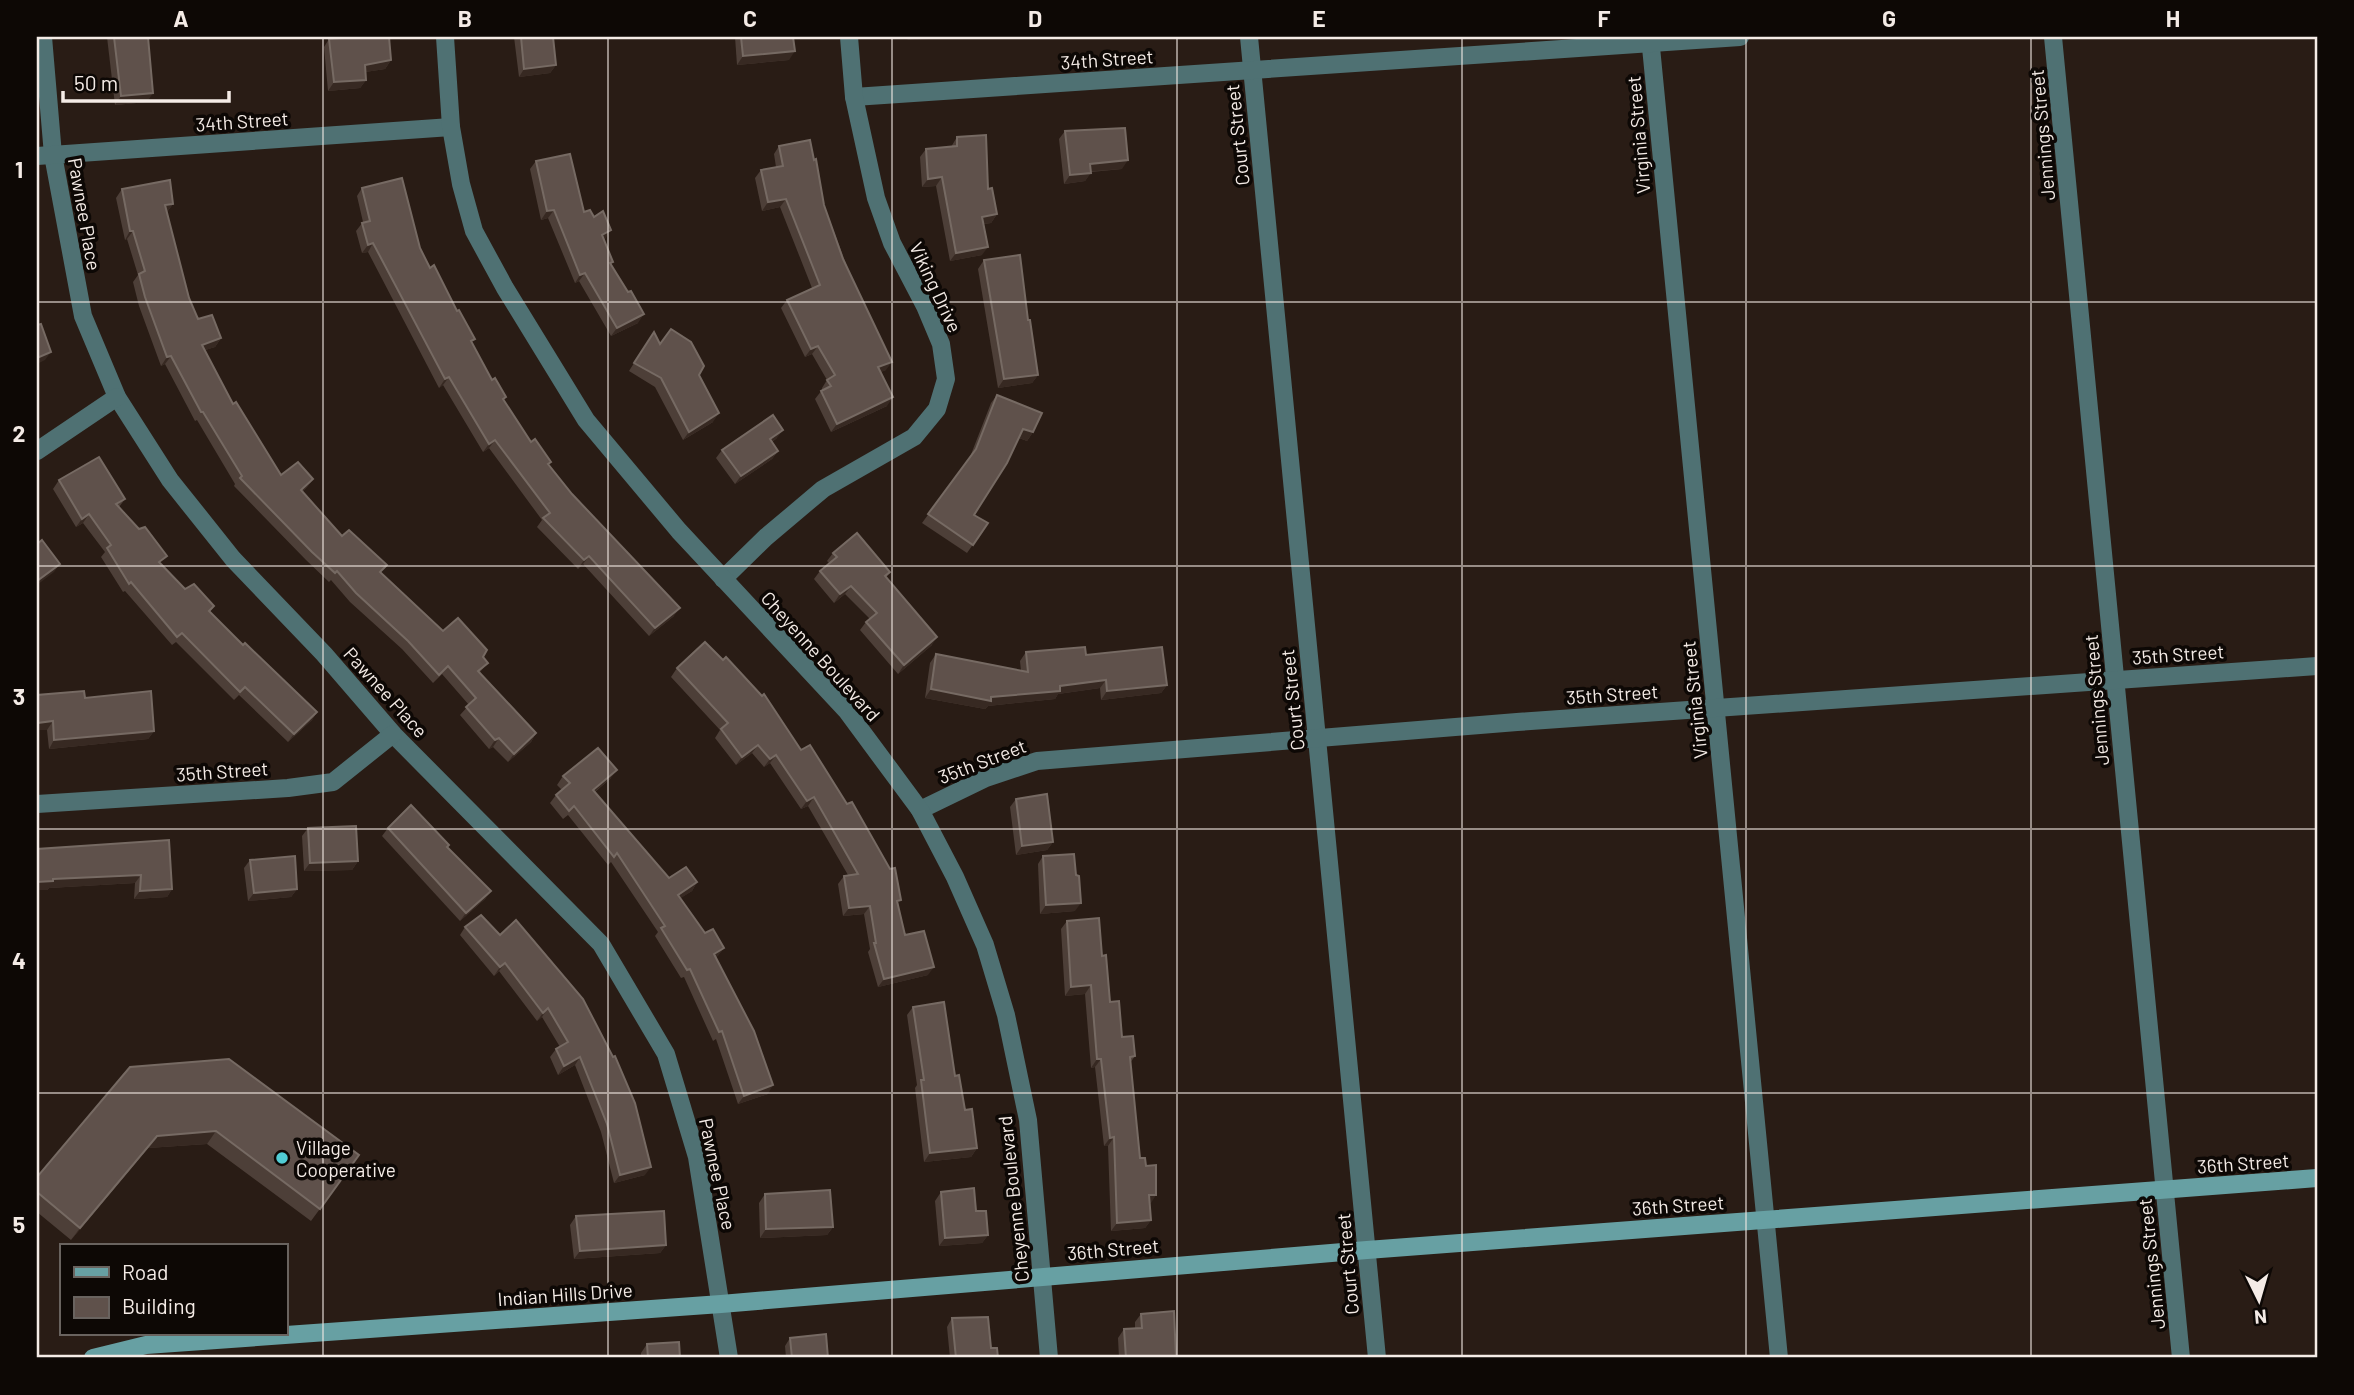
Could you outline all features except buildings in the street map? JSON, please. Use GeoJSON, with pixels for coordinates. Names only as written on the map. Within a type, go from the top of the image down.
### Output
{"type":"FeatureCollection","features":[{"type":"Feature","properties":{"kind":"main road","name":"36th Street"},"geometry":{"type":"LineString","coordinates":[[1042,1276],[2317,1178]]}},
{"type":"Feature","properties":{"kind":"main road","name":"Indian Hills Drive"},"geometry":{"type":"LineString","coordinates":[[287,1335],[721,1304],[1042,1276]]}},
{"type":"Feature","properties":{"kind":"main road","name":"Indian Hills Drive"},"geometry":{"type":"LineString","coordinates":[[93,1358],[146,1345],[272,1336]]}},
{"type":"Feature","properties":{"kind":"street","name":"Pawnee Place"},"geometry":{"type":"LineString","coordinates":[[43,37],[45,156],[83,316],[117,397],[170,480],[233,559],[324,654],[393,734],[601,944],[666,1054],[696,1157],[729,1358]]}},
{"type":"Feature","properties":{"kind":"street","name":"Cheyenne Boulevard"},"geometry":{"type":"LineString","coordinates":[[445,37],[451,127],[461,184],[474,231],[505,288],[586,420],[679,531],[846,710],[920,810],[956,877],[985,945],[1006,1015],[1028,1120],[1049,1358]]}},
{"type":"Feature","properties":{"kind":"street","name":"Viking Drive"},"geometry":{"type":"LineString","coordinates":[[723,579],[766,537],[823,488],[914,437],[937,409],[946,379],[941,344],[925,306],[892,243],[876,198],[854,97],[849,37]]}},
{"type":"Feature","properties":{"kind":"street","name":"Court Street"},"geometry":{"type":"LineString","coordinates":[[1249,37],[1377,1358]]}},
{"type":"Feature","properties":{"kind":"street","name":"34th Street"},"geometry":{"type":"LineString","coordinates":[[854,97],[1650,40],[1740,37]]}},
{"type":"Feature","properties":{"kind":"street","name":"Jennings Street"},"geometry":{"type":"LineString","coordinates":[[2053,37],[2181,1358]]}},
{"type":"Feature","properties":{"kind":"street","name":"Virginia Street"},"geometry":{"type":"LineString","coordinates":[[1650,40],[1779,1358]]}},
{"type":"Feature","properties":{"kind":"street","name":"34th Street"},"geometry":{"type":"LineString","coordinates":[[45,156],[451,127]]}},
{"type":"Feature","properties":{"kind":"street"},"geometry":{"type":"LineString","coordinates":[[37,451],[117,397]]}},
{"type":"Feature","properties":{"kind":"street","name":"35th Street"},"geometry":{"type":"LineString","coordinates":[[920,810],[986,778],[1037,761],[1317,737],[2317,666]]}},
{"type":"Feature","properties":{"kind":"street","name":"35th Street"},"geometry":{"type":"LineString","coordinates":[[37,804],[288,788],[333,782],[393,734]]}},
{"type":"Feature","properties":{"kind":"place","name":"Village Cooperative"},"geometry":{"type":"Point","coordinates":[282,1158]}}]}
